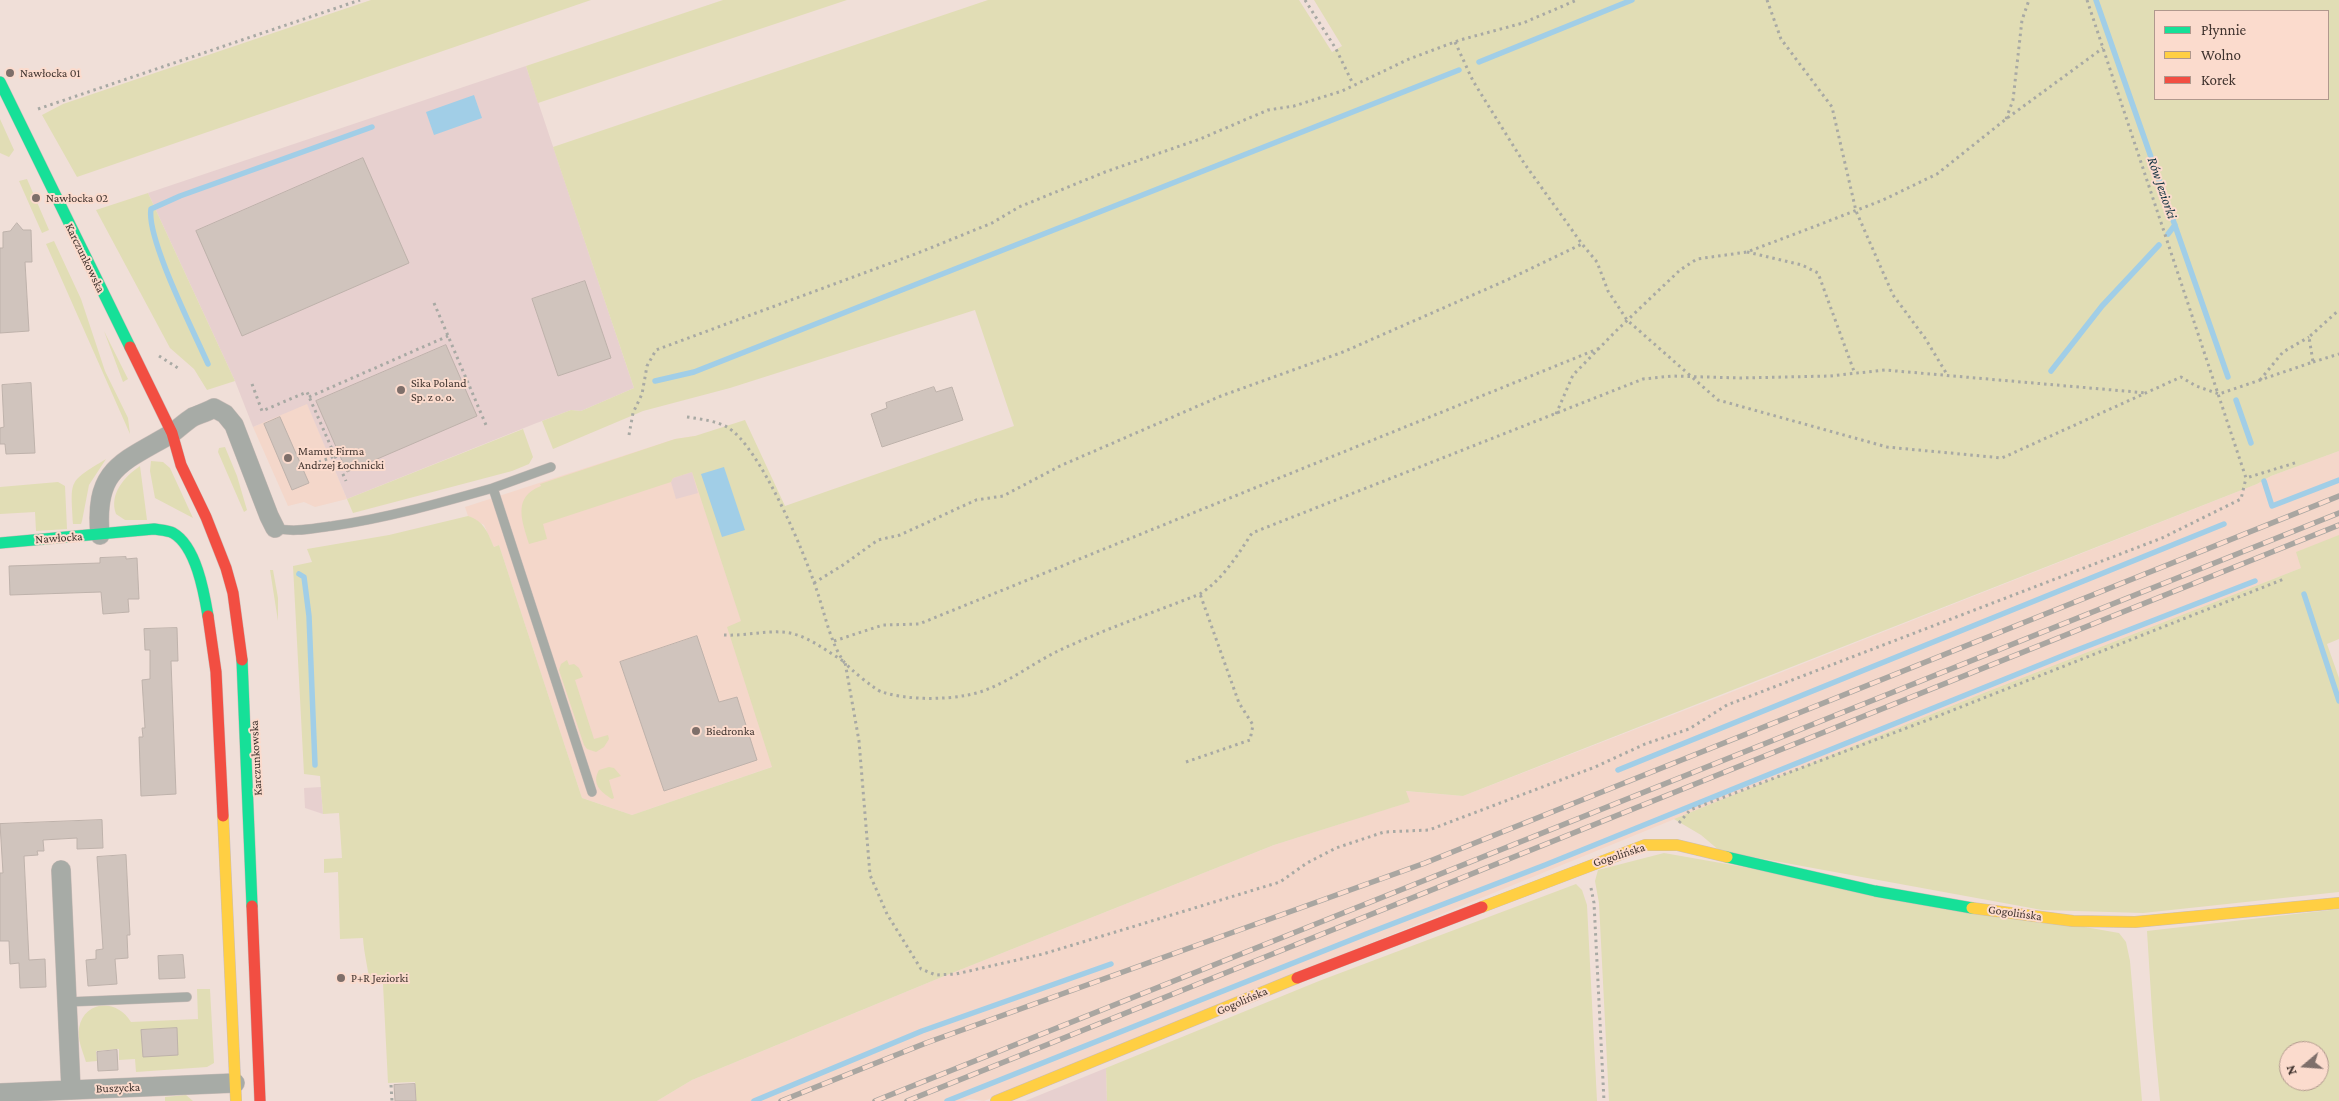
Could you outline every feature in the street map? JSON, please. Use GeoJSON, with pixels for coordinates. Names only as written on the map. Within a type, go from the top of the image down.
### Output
{"type":"FeatureCollection","features":[{"type":"Feature","properties":{"kind":"street","name":"Karczunkowska"},"geometry":{"type":"LineString","coordinates":[[0,82],[172,433],[181,465],[206,517],[226,568],[239,628],[260,1101]]}},
{"type":"Feature","properties":{"kind":"street","name":"Nawłocka"},"geometry":{"type":"LineString","coordinates":[[0,542],[100,535],[98,506],[108,479],[124,460],[172,433],[192,418],[214,408],[225,414],[234,425],[275,528]]}},
{"type":"Feature","properties":{"kind":"street","name":"Karczunkowska"},"geometry":{"type":"LineString","coordinates":[[172,433],[186,447]]}},
{"type":"Feature","properties":{"kind":"street"},"geometry":{"type":"LineString","coordinates":[[100,535],[154,529],[175,534],[182,540],[194,560],[208,615],[216,672],[236,1092]]}},
{"type":"Feature","properties":{"kind":"street","name":"Karczunkowska"},"geometry":{"type":"LineString","coordinates":[[235,557],[249,628],[264,902]]}},
{"type":"Feature","properties":{"kind":"street","name":"Gogolińska"},"geometry":{"type":"LineString","coordinates":[[996,1101],[1294,979],[1632,849],[1658,844],[1677,845],[1876,891],[2004,913],[2073,920],[2135,922],[2339,903]]}},
{"type":"Feature","properties":{"kind":"street"},"geometry":{"type":"LineString","coordinates":[[61,870],[71,1090]]}},
{"type":"Feature","properties":{"kind":"street","name":"Buszycka"},"geometry":{"type":"LineString","coordinates":[[0,1093],[71,1090],[236,1092]]}},
{"type":"Feature","properties":{"kind":"lane"},"geometry":{"type":"LineString","coordinates":[[275,528],[299,531],[346,524],[424,508],[493,488],[551,467]]}},
{"type":"Feature","properties":{"kind":"lane"},"geometry":{"type":"LineString","coordinates":[[493,488],[592,792]]}},
{"type":"Feature","properties":{"kind":"lane"},"geometry":{"type":"LineString","coordinates":[[67,1002],[187,997]]}},
{"type":"Feature","properties":{"kind":"path"},"geometry":{"type":"LineString","coordinates":[[16,117],[360,0]]}},
{"type":"Feature","properties":{"kind":"path"},"geometry":{"type":"LineString","coordinates":[[1305,0],[1336,49],[1353,84]]}},
{"type":"Feature","properties":{"kind":"path"},"geometry":{"type":"LineString","coordinates":[[629,435],[632,413],[645,380],[647,366],[656,350],[918,253],[992,223],[1019,207],[1105,172],[1200,139],[1268,110],[1294,106],[1334,93],[1409,59],[1455,42],[1523,22],[1578,0]]}},
{"type":"Feature","properties":{"kind":"path"},"geometry":{"type":"LineString","coordinates":[[1767,0],[1781,39],[1832,106],[1856,211],[1893,295],[1925,338],[1948,377]]}},
{"type":"Feature","properties":{"kind":"path"},"geometry":{"type":"LineString","coordinates":[[2006,119],[2014,100],[2022,20],[2029,0]]}},
{"type":"Feature","properties":{"kind":"path"},"geometry":{"type":"LineString","coordinates":[[687,417],[706,419],[728,428],[749,451],[790,522],[834,641],[845,662],[859,741],[870,875],[887,914],[921,969],[936,975],[956,974],[1043,954],[1280,882],[1307,863],[1336,848],[1384,832],[1429,830],[1595,767],[1646,744],[1689,729],[1727,706],[2162,538],[2241,499],[2246,478],[2086,0]]}},
{"type":"Feature","properties":{"kind":"path"},"geometry":{"type":"LineString","coordinates":[[1455,42],[1473,81],[1524,163],[1597,262],[1608,291],[1627,320],[1718,400],[1887,447],[2002,458],[2181,377],[2196,386],[2219,394],[2339,354]]}},
{"type":"Feature","properties":{"kind":"path"},"geometry":{"type":"LineString","coordinates":[[1556,414],[1573,375],[1627,320],[1680,270],[1697,258],[1747,252],[1856,211],[1937,174],[2006,119],[2103,48]]}},
{"type":"Feature","properties":{"kind":"path"},"geometry":{"type":"LineString","coordinates":[[814,583],[878,540],[900,535],[976,500],[1003,496],[1060,466],[1203,404],[1342,352],[1507,280],[1582,244]]}},
{"type":"Feature","properties":{"kind":"path"},"geometry":{"type":"LineString","coordinates":[[1747,252],[1802,265],[1818,273],[1855,374]]}},
{"type":"Feature","properties":{"kind":"path"},"geometry":{"type":"LineString","coordinates":[[434,303],[486,425]]}},
{"type":"Feature","properties":{"kind":"path"},"geometry":{"type":"LineString","coordinates":[[2260,380],[2283,352],[2309,337],[2339,310]]}},
{"type":"Feature","properties":{"kind":"path"},"geometry":{"type":"LineString","coordinates":[[309,398],[448,336]]}},
{"type":"Feature","properties":{"kind":"path"},"geometry":{"type":"LineString","coordinates":[[2309,337],[2313,362]]}},
{"type":"Feature","properties":{"kind":"path"},"geometry":{"type":"LineString","coordinates":[[834,641],[883,625],[919,624],[1600,348]]}},
{"type":"Feature","properties":{"kind":"path"},"geometry":{"type":"LineString","coordinates":[[724,635],[744,636],[782,632],[800,636],[845,662],[880,692],[946,698],[970,694],[1001,683],[1057,652],[1200,594],[1212,586],[1226,571],[1252,533],[1643,380],[1672,376],[1830,376],[1885,370],[2147,393]]}},
{"type":"Feature","properties":{"kind":"path"},"geometry":{"type":"LineString","coordinates":[[252,384],[262,411],[307,392],[346,481]]}},
{"type":"Feature","properties":{"kind":"path"},"geometry":{"type":"LineString","coordinates":[[319,462],[335,456]]}},
{"type":"Feature","properties":{"kind":"path"},"geometry":{"type":"LineString","coordinates":[[2246,478],[2298,462]]}},
{"type":"Feature","properties":{"kind":"path"},"geometry":{"type":"LineString","coordinates":[[1677,845],[1679,820],[1690,810],[1924,722],[2284,579]]}},
{"type":"Feature","properties":{"kind":"path"},"geometry":{"type":"LineString","coordinates":[[1186,762],[1250,740],[1253,725],[1239,703],[1200,594]]}},
{"type":"Feature","properties":{"kind":"path"},"geometry":{"type":"LineString","coordinates":[[1594,903],[1604,1101]]}},
{"type":"Feature","properties":{"kind":"path"},"geometry":{"type":"LineString","coordinates":[[391,1085],[392,1101]]}},
{"type":"Feature","properties":{"kind":"shaded area"},"geometry":{"type":"Polygon","coordinates":[[[371,0],[591,0],[77,177],[42,115],[63,104],[371,0]]]}},
{"type":"Feature","properties":{"kind":"shaded area"},"geometry":{"type":"Polygon","coordinates":[[[723,0],[847,0],[538,103],[526,66],[723,0]]]}},
{"type":"Feature","properties":{"kind":"shaded area"},"geometry":{"type":"Polygon","coordinates":[[[988,0],[1299,0],[1332,52],[1342,46],[1314,0],[2339,0],[2339,451],[2271,476],[2257,484],[1463,796],[1406,791],[1410,802],[1274,845],[942,977],[692,1080],[657,1101],[416,1101],[415,1082],[388,1083],[383,984],[370,984],[363,938],[340,939],[338,872],[324,873],[324,859],[342,858],[339,813],[323,814],[320,776],[304,774],[293,566],[312,562],[307,549],[389,535],[468,516],[482,524],[494,547],[499,545],[582,798],[632,815],[772,767],[727,627],[741,621],[692,472],[673,478],[671,482],[543,524],[547,539],[529,544],[522,518],[523,503],[526,496],[541,486],[540,484],[675,439],[695,436],[745,420],[785,506],[1014,426],[975,310],[730,388],[643,411],[553,449],[542,421],[571,410],[581,411],[634,388],[553,147],[988,0]]]}},
{"type":"Feature","properties":{"kind":"shaded area","name":"Sika Poland Sp. z o. o."},"geometry":{"type":"Polygon","coordinates":[[[526,66],[634,388],[581,411],[571,410],[534,424],[347,499],[307,404],[253,427],[235,381],[148,193],[526,66]]]}},
{"type":"Feature","properties":{"kind":"shaded area"},"geometry":{"type":"Polygon","coordinates":[[[0,119],[14,150],[9,157],[0,153],[0,119]]]}},
{"type":"Feature","properties":{"kind":"shaded area"},"geometry":{"type":"Polygon","coordinates":[[[27,179],[49,230],[42,233],[19,181],[27,179]]]}},
{"type":"Feature","properties":{"kind":"shaded area"},"geometry":{"type":"Polygon","coordinates":[[[148,193],[235,381],[207,390],[194,369],[170,348],[96,210],[148,193]]]}},
{"type":"Feature","properties":{"kind":"shaded area"},"geometry":{"type":"Polygon","coordinates":[[[54,241],[81,299],[105,371],[128,418],[130,434],[46,244],[54,241]]]}},
{"type":"Feature","properties":{"kind":"shaded area"},"geometry":{"type":"Polygon","coordinates":[[[104,331],[128,379],[123,382],[104,331]]]}},
{"type":"Feature","properties":{"kind":"shaded area"},"geometry":{"type":"Polygon","coordinates":[[[307,403],[347,499],[315,507],[304,502],[288,506],[253,427],[307,403]]]}},
{"type":"Feature","properties":{"kind":"shaded area"},"geometry":{"type":"Polygon","coordinates":[[[523,429],[533,457],[529,464],[512,471],[353,513],[347,499],[523,429]]]}},
{"type":"Feature","properties":{"kind":"shaded area"},"geometry":{"type":"Polygon","coordinates":[[[695,436],[792,760],[632,815],[582,798],[499,545],[494,547],[484,525],[468,516],[465,507],[675,439],[695,436]]]}},
{"type":"Feature","properties":{"kind":"shaded area"},"geometry":{"type":"Polygon","coordinates":[[[225,447],[237,476],[247,510],[244,512],[218,452],[219,448],[225,447]]]}},
{"type":"Feature","properties":{"kind":"shaded area"},"geometry":{"type":"Polygon","coordinates":[[[2339,451],[2339,585],[2301,568],[1971,698],[984,1101],[969,1099],[964,1101],[657,1101],[692,1080],[942,977],[1274,845],[1409,802],[1405,791],[1463,796],[1724,695],[2257,484],[2271,476],[2339,451]]]}},
{"type":"Feature","properties":{"kind":"shaded area"},"geometry":{"type":"Polygon","coordinates":[[[106,459],[89,485],[81,524],[73,524],[72,490],[74,484],[84,473],[106,459]]]}},
{"type":"Feature","properties":{"kind":"shaded area"},"geometry":{"type":"Polygon","coordinates":[[[151,461],[163,462],[170,468],[193,518],[155,498],[150,471],[151,461]]]}},
{"type":"Feature","properties":{"kind":"shaded area"},"geometry":{"type":"Polygon","coordinates":[[[140,466],[147,520],[125,520],[116,514],[114,507],[116,493],[129,475],[140,466]]]}},
{"type":"Feature","properties":{"kind":"shaded area"},"geometry":{"type":"Polygon","coordinates":[[[692,472],[698,493],[676,499],[671,482],[673,478],[692,472]]]}},
{"type":"Feature","properties":{"kind":"shaded area"},"geometry":{"type":"Polygon","coordinates":[[[58,482],[65,486],[67,529],[36,531],[35,512],[0,514],[0,487],[58,482]]]}},
{"type":"Feature","properties":{"kind":"shaded area"},"geometry":{"type":"Polygon","coordinates":[[[2339,535],[2339,639],[2327,644],[2339,678],[2339,892],[2143,913],[2042,910],[1720,851],[1701,835],[1674,819],[1971,698],[2301,568],[2296,552],[2339,535]]]}},
{"type":"Feature","properties":{"kind":"shaded area"},"geometry":{"type":"Polygon","coordinates":[[[270,570],[273,570],[278,598],[278,621],[270,570]]]}},
{"type":"Feature","properties":{"kind":"shaded area"},"geometry":{"type":"Polygon","coordinates":[[[567,660],[569,665],[574,664],[579,668],[583,677],[575,680],[594,739],[608,735],[609,739],[604,747],[596,752],[587,749],[584,745],[559,670],[561,664],[567,660]]]}},
{"type":"Feature","properties":{"kind":"shaded area"},"geometry":{"type":"Polygon","coordinates":[[[609,767],[614,768],[621,776],[609,780],[614,798],[612,799],[598,787],[596,779],[599,770],[609,767]]]}},
{"type":"Feature","properties":{"kind":"shaded area"},"geometry":{"type":"Polygon","coordinates":[[[321,787],[323,814],[305,808],[304,788],[321,787]]]}},
{"type":"Feature","properties":{"kind":"shaded area"},"geometry":{"type":"Polygon","coordinates":[[[1664,853],[2119,933],[2126,942],[2130,961],[2142,1101],[1609,1101],[1599,903],[1595,881],[1598,870],[1664,853]]]}},
{"type":"Feature","properties":{"kind":"shaded area"},"geometry":{"type":"Polygon","coordinates":[[[1576,884],[1582,890],[1587,905],[1597,1101],[1107,1101],[1106,1068],[1319,981],[1576,884]]]}},
{"type":"Feature","properties":{"kind":"shaded area"},"geometry":{"type":"Polygon","coordinates":[[[2339,909],[2339,1101],[2160,1101],[2147,931],[2339,909]]]}},
{"type":"Feature","properties":{"kind":"shaded area"},"geometry":{"type":"Polygon","coordinates":[[[197,989],[210,989],[214,1063],[207,1067],[136,1072],[135,1059],[119,1060],[119,1049],[96,1051],[97,1061],[86,1062],[80,1041],[79,1028],[87,1012],[94,1007],[110,1006],[118,1009],[131,1022],[198,1019],[197,989]]]}},
{"type":"Feature","properties":{"kind":"shaded area"},"geometry":{"type":"Polygon","coordinates":[[[1106,1068],[1107,1101],[1025,1101],[1106,1068]]]}},
{"type":"Feature","properties":{"kind":"shaded area"},"geometry":{"type":"Polygon","coordinates":[[[186,1095],[193,1101],[165,1101],[165,1097],[186,1095]]]}},
{"type":"Feature","properties":{"kind":"water"},"geometry":{"type":"Polygon","coordinates":[[[474,95],[482,118],[434,135],[426,112],[474,95]]]}},
{"type":"Feature","properties":{"kind":"water"},"geometry":{"type":"Polygon","coordinates":[[[724,467],[745,530],[722,537],[701,474],[724,467]]]}},
{"type":"Feature","properties":{"kind":"building"},"geometry":{"type":"Polygon","coordinates":[[[363,158],[409,263],[242,336],[196,231],[363,158]]]}},
{"type":"Feature","properties":{"kind":"building"},"geometry":{"type":"Polygon","coordinates":[[[17,223],[23,230],[31,230],[32,262],[25,262],[29,331],[0,333],[0,248],[3,248],[3,232],[10,231],[17,223]]]}},
{"type":"Feature","properties":{"kind":"building"},"geometry":{"type":"Polygon","coordinates":[[[585,281],[611,358],[558,376],[532,299],[585,281]]]}},
{"type":"Feature","properties":{"kind":"building"},"geometry":{"type":"Polygon","coordinates":[[[446,345],[477,416],[347,472],[316,401],[446,345]]]}},
{"type":"Feature","properties":{"kind":"building"},"geometry":{"type":"Polygon","coordinates":[[[31,383],[35,453],[6,454],[5,444],[0,444],[0,428],[4,427],[2,385],[31,383]]]}},
{"type":"Feature","properties":{"kind":"building"},"geometry":{"type":"Polygon","coordinates":[[[934,387],[936,392],[952,387],[963,420],[882,447],[871,414],[887,408],[886,403],[934,387]]]}},
{"type":"Feature","properties":{"kind":"building"},"geometry":{"type":"Polygon","coordinates":[[[280,417],[309,483],[292,490],[264,424],[280,417]]]}},
{"type":"Feature","properties":{"kind":"building"},"geometry":{"type":"Polygon","coordinates":[[[126,557],[126,559],[137,558],[139,599],[128,599],[129,612],[103,614],[101,592],[10,595],[9,566],[100,563],[100,558],[126,557]]]}},
{"type":"Feature","properties":{"kind":"building"},"geometry":{"type":"Polygon","coordinates":[[[177,628],[178,661],[171,661],[176,794],[141,796],[139,737],[143,737],[142,728],[145,728],[142,680],[150,679],[150,650],[145,650],[144,629],[177,628]]]}},
{"type":"Feature","properties":{"kind":"building","name":"Biedronka"},"geometry":{"type":"Polygon","coordinates":[[[697,636],[719,702],[737,697],[757,760],[664,791],[620,662],[697,636]]]}},
{"type":"Feature","properties":{"kind":"building"},"geometry":{"type":"Polygon","coordinates":[[[102,820],[103,848],[77,849],[77,838],[43,840],[44,851],[37,851],[38,855],[24,856],[29,960],[45,959],[46,987],[20,988],[19,963],[10,964],[9,941],[0,941],[0,873],[3,873],[0,824],[102,820]]]}},
{"type":"Feature","properties":{"kind":"building"},"geometry":{"type":"Polygon","coordinates":[[[126,855],[130,935],[127,935],[128,958],[115,959],[117,984],[88,986],[86,960],[96,959],[96,950],[103,949],[97,857],[126,855]]]}},
{"type":"Feature","properties":{"kind":"building"},"geometry":{"type":"Polygon","coordinates":[[[183,955],[185,978],[159,979],[158,956],[183,955]]]}},
{"type":"Feature","properties":{"kind":"building"},"geometry":{"type":"Polygon","coordinates":[[[177,1028],[178,1055],[143,1057],[141,1030],[177,1028]]]}},
{"type":"Feature","properties":{"kind":"building"},"geometry":{"type":"Polygon","coordinates":[[[117,1050],[118,1070],[98,1071],[97,1052],[117,1050]]]}},
{"type":"Feature","properties":{"kind":"building"},"geometry":{"type":"Polygon","coordinates":[[[415,1084],[416,1101],[395,1101],[394,1085],[415,1084]]]}},
{"type":"Feature","properties":{"kind":"waterway"},"geometry":{"type":"LineString","coordinates":[[1479,62],[1632,0]]}},
{"type":"Feature","properties":{"kind":"waterway","name":"Rów Jeziorki"},"geometry":{"type":"LineString","coordinates":[[2096,0],[2228,377]]}},
{"type":"Feature","properties":{"kind":"waterway"},"geometry":{"type":"LineString","coordinates":[[655,381],[694,372],[1459,70]]}},
{"type":"Feature","properties":{"kind":"waterway"},"geometry":{"type":"LineString","coordinates":[[208,364],[182,309],[163,262],[151,223],[151,209],[180,196],[372,127]]}},
{"type":"Feature","properties":{"kind":"waterway"},"geometry":{"type":"LineString","coordinates":[[2168,234],[2175,225]]}},
{"type":"Feature","properties":{"kind":"waterway"},"geometry":{"type":"LineString","coordinates":[[2051,371],[2102,306],[2159,245]]}},
{"type":"Feature","properties":{"kind":"waterway","name":"Rów Jeziorki"},"geometry":{"type":"LineString","coordinates":[[2236,400],[2251,443]]}},
{"type":"Feature","properties":{"kind":"waterway"},"geometry":{"type":"LineString","coordinates":[[2264,481],[2272,506],[2339,480]]}},
{"type":"Feature","properties":{"kind":"waterway"},"geometry":{"type":"LineString","coordinates":[[1618,770],[2224,524]]}},
{"type":"Feature","properties":{"kind":"waterway"},"geometry":{"type":"LineString","coordinates":[[299,574],[304,577],[309,616],[315,765]]}},
{"type":"Feature","properties":{"kind":"waterway"},"geometry":{"type":"LineString","coordinates":[[947,1101],[1366,934],[1545,865],[2072,652],[2255,581]]}},
{"type":"Feature","properties":{"kind":"waterway","name":"Rów Jeziorki"},"geometry":{"type":"LineString","coordinates":[[2304,594],[2339,701]]}},
{"type":"Feature","properties":{"kind":"waterway"},"geometry":{"type":"LineString","coordinates":[[754,1101],[922,1031],[1111,964]]}},
{"type":"Feature","properties":{"kind":"railway"},"geometry":{"type":"LineString","coordinates":[[781,1101],[926,1043],[1425,863],[2339,496]]}},
{"type":"Feature","properties":{"kind":"railway"},"geometry":{"type":"LineString","coordinates":[[875,1101],[2339,513]]}},
{"type":"Feature","properties":{"kind":"railway"},"geometry":{"type":"LineString","coordinates":[[907,1101],[2339,525]]}},
{"type":"Feature","properties":{"kind":"traffic: fast"},"geometry":{"type":"LineString","coordinates":[[0,82],[130,347]]}},
{"type":"Feature","properties":{"kind":"traffic: fast"},"geometry":{"type":"LineString","coordinates":[[0,543],[154,529],[171,532],[181,539],[188,548],[198,570],[208,616]]}},
{"type":"Feature","properties":{"kind":"traffic: fast"},"geometry":{"type":"LineString","coordinates":[[242,660],[252,906]]}},
{"type":"Feature","properties":{"kind":"traffic: fast"},"geometry":{"type":"LineString","coordinates":[[1727,857],[1875,891],[1972,908]]}},
{"type":"Feature","properties":{"kind":"traffic: slow"},"geometry":{"type":"LineString","coordinates":[[223,816],[236,1101]]}},
{"type":"Feature","properties":{"kind":"traffic: slow"},"geometry":{"type":"LineString","coordinates":[[1482,907],[1645,845],[1677,845],[1727,857]]}},
{"type":"Feature","properties":{"kind":"traffic: slow"},"geometry":{"type":"LineString","coordinates":[[1972,908],[2073,921],[2135,922],[2339,903]]}},
{"type":"Feature","properties":{"kind":"traffic: slow"},"geometry":{"type":"LineString","coordinates":[[996,1101],[1297,978]]}},
{"type":"Feature","properties":{"kind":"traffic: jam"},"geometry":{"type":"LineString","coordinates":[[130,347],[172,433],[181,465],[206,517],[226,568],[233,593],[242,660]]}},
{"type":"Feature","properties":{"kind":"traffic: jam"},"geometry":{"type":"LineString","coordinates":[[208,616],[216,672],[223,816]]}},
{"type":"Feature","properties":{"kind":"traffic: jam"},"geometry":{"type":"LineString","coordinates":[[252,906],[260,1101]]}},
{"type":"Feature","properties":{"kind":"traffic: jam"},"geometry":{"type":"LineString","coordinates":[[1297,978],[1482,907]]}},
{"type":"Feature","properties":{"kind":"place","name":"Nawłocka 01"},"geometry":{"type":"Point","coordinates":[10,73]}},
{"type":"Feature","properties":{"kind":"place","name":"Nawłocka 02"},"geometry":{"type":"Point","coordinates":[36,198]}},
{"type":"Feature","properties":{"kind":"place","name":"Sika Poland Sp. z o. o."},"geometry":{"type":"Point","coordinates":[401,390]}},
{"type":"Feature","properties":{"kind":"place","name":"Mamut Firma Andrzej Łochnicki"},"geometry":{"type":"Point","coordinates":[288,458]}},
{"type":"Feature","properties":{"kind":"place","name":"Biedronka"},"geometry":{"type":"Point","coordinates":[696,731]}},
{"type":"Feature","properties":{"kind":"place","name":"P+R Jeziorki"},"geometry":{"type":"Point","coordinates":[341,978]}}]}
